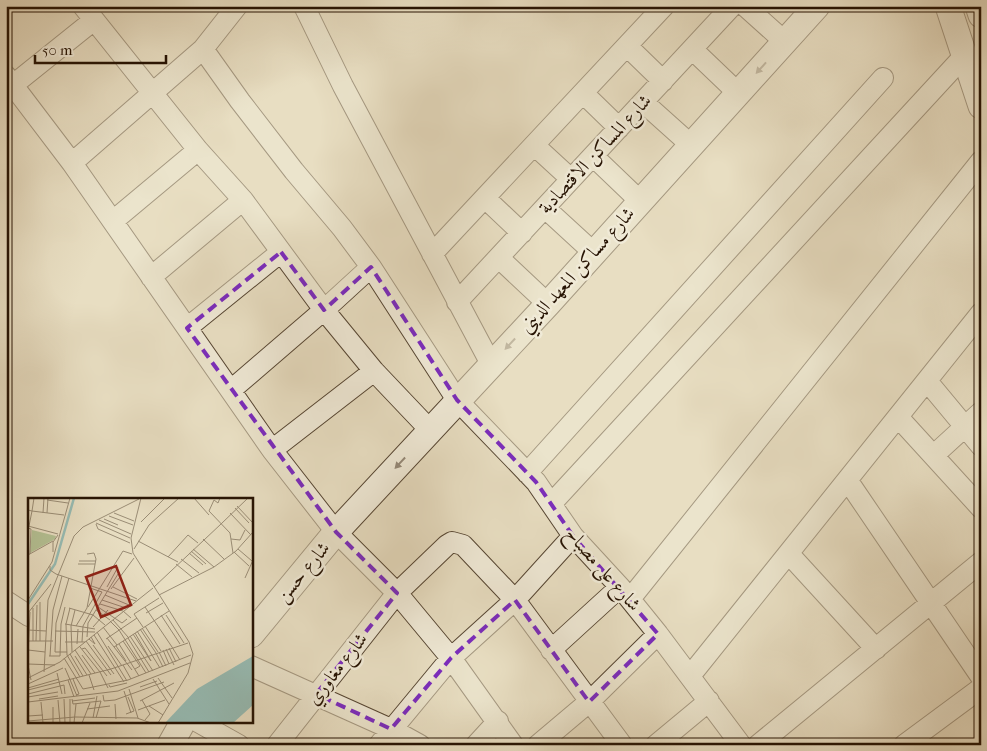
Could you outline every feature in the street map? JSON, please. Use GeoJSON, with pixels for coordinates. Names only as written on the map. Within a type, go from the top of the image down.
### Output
{"type":"FeatureCollection","features":[{"type":"Feature","properties":{"kind":"street"},"geometry":{"type":"LineString","coordinates":[[72,163],[203,49],[237,6]]}},
{"type":"Feature","properties":{"kind":"street"},"geometry":{"type":"LineString","coordinates":[[304,6],[344,86],[491,364]]}},
{"type":"Feature","properties":{"kind":"street"},"geometry":{"type":"LineString","coordinates":[[432,254],[664,6]]}},
{"type":"Feature","properties":{"kind":"street","name":"شارع المساكن الاقتصادية"},"geometry":{"type":"LineString","coordinates":[[457,302],[732,6]]}},
{"type":"Feature","properties":{"kind":"street"},"geometry":{"type":"LineString","coordinates":[[745,6],[785,42]]}},
{"type":"Feature","properties":{"kind":"street","name":"شارع مساكن المعهد الديني"},"geometry":{"type":"LineString","coordinates":[[336,532],[548,304],[817,6]]}},
{"type":"Feature","properties":{"kind":"street"},"geometry":{"type":"LineString","coordinates":[[948,6],[981,106]]}},
{"type":"Feature","properties":{"kind":"street"},"geometry":{"type":"LineString","coordinates":[[978,6],[981,14]]}},
{"type":"Feature","properties":{"kind":"street"},"geometry":{"type":"LineString","coordinates":[[430,430],[374,371],[324,310],[243,200],[198,150],[88,13],[10,81],[72,163],[272,450],[336,532],[397,593],[451,658],[498,721],[513,745]]}},
{"type":"Feature","properties":{"kind":"street"},"geometry":{"type":"LineString","coordinates":[[627,46],[663,81]]}},
{"type":"Feature","properties":{"kind":"street","name":"شارع على مصباح"},"geometry":{"type":"LineString","coordinates":[[203,49],[240,102],[342,228],[371,267],[457,400],[527,472],[552,503],[573,536],[625,593],[658,634],[741,745]]}},
{"type":"Feature","properties":{"kind":"street"},"geometry":{"type":"LineString","coordinates":[[692,49],[738,93]]}},
{"type":"Feature","properties":{"kind":"street"},"geometry":{"type":"LineString","coordinates":[[552,503],[964,56]]}},
{"type":"Feature","properties":{"kind":"street"},"geometry":{"type":"LineString","coordinates":[[527,472],[883,78]]}},
{"type":"Feature","properties":{"kind":"street"},"geometry":{"type":"LineString","coordinates":[[583,93],[619,128]]}},
{"type":"Feature","properties":{"kind":"street"},"geometry":{"type":"LineString","coordinates":[[643,102],[691,145]]}},
{"type":"Feature","properties":{"kind":"street"},"geometry":{"type":"LineString","coordinates":[[534,145],[571,179]]}},
{"type":"Feature","properties":{"kind":"street"},"geometry":{"type":"LineString","coordinates":[[113,221],[198,150]]}},
{"type":"Feature","properties":{"kind":"street"},"geometry":{"type":"LineString","coordinates":[[593,156],[640,201]]}},
{"type":"Feature","properties":{"kind":"street"},"geometry":{"type":"LineString","coordinates":[[551,650],[625,593],[981,161]]}},
{"type":"Feature","properties":{"kind":"street"},"geometry":{"type":"LineString","coordinates":[[485,198],[522,233]]}},
{"type":"Feature","properties":{"kind":"street"},"geometry":{"type":"LineString","coordinates":[[151,277],[243,200]]}},
{"type":"Feature","properties":{"kind":"street"},"geometry":{"type":"LineString","coordinates":[[545,208],[593,252]]}},
{"type":"Feature","properties":{"kind":"street"},"geometry":{"type":"LineString","coordinates":[[187,328],[281,252]]}},
{"type":"Feature","properties":{"kind":"street"},"geometry":{"type":"LineString","coordinates":[[499,258],[548,304]]}},
{"type":"Feature","properties":{"kind":"street"},"geometry":{"type":"LineString","coordinates":[[231,390],[371,267]]}},
{"type":"Feature","properties":{"kind":"street"},"geometry":{"type":"LineString","coordinates":[[690,676],[790,554],[981,313]]}},
{"type":"Feature","properties":{"kind":"street"},"geometry":{"type":"LineString","coordinates":[[272,450],[374,371]]}},
{"type":"Feature","properties":{"kind":"street"},"geometry":{"type":"LineString","coordinates":[[927,381],[981,446]]}},
{"type":"Feature","properties":{"kind":"street"},"geometry":{"type":"LineString","coordinates":[[934,455],[981,412]]}},
{"type":"Feature","properties":{"kind":"street"},"geometry":{"type":"LineString","coordinates":[[898,417],[981,508]]}},
{"type":"Feature","properties":{"kind":"street"},"geometry":{"type":"LineString","coordinates":[[848,481],[929,604],[981,677]]}},
{"type":"Feature","properties":{"kind":"street","name":"شارع حسن"},"geometry":{"type":"LineString","coordinates":[[252,634],[336,532]]}},
{"type":"Feature","properties":{"kind":"street"},"geometry":{"type":"LineString","coordinates":[[385,737],[451,658],[515,600],[573,536]]}},
{"type":"Feature","properties":{"kind":"street","name":"شارع مغاوري"},"geometry":{"type":"LineString","coordinates":[[277,745],[397,593],[447,545],[452,542],[463,545],[515,600]]}},
{"type":"Feature","properties":{"kind":"street"},"geometry":{"type":"LineString","coordinates":[[790,554],[876,649]]}},
{"type":"Feature","properties":{"kind":"street"},"geometry":{"type":"LineString","coordinates":[[758,745],[981,562]]}},
{"type":"Feature","properties":{"kind":"street"},"geometry":{"type":"LineString","coordinates":[[515,600],[622,745]]}},
{"type":"Feature","properties":{"kind":"street"},"geometry":{"type":"LineString","coordinates":[[6,601],[28,615]]}},
{"type":"Feature","properties":{"kind":"street"},"geometry":{"type":"LineString","coordinates":[[538,745],[589,702],[658,634]]}},
{"type":"Feature","properties":{"kind":"street"},"geometry":{"type":"LineString","coordinates":[[252,666],[316,694],[385,737],[420,745]]}},
{"type":"Feature","properties":{"kind":"street"},"geometry":{"type":"LineString","coordinates":[[904,745],[981,688]]}},
{"type":"Feature","properties":{"kind":"street"},"geometry":{"type":"LineString","coordinates":[[656,745],[709,701]]}},
{"type":"Feature","properties":{"kind":"street"},"geometry":{"type":"LineString","coordinates":[[476,745],[498,721]]}},
{"type":"Feature","properties":{"kind":"street"},"geometry":{"type":"LineString","coordinates":[[170,745],[182,724]]}},
{"type":"Feature","properties":{"kind":"street"},"geometry":{"type":"LineString","coordinates":[[202,724],[239,745]]}},
{"type":"Feature","properties":{"kind":"highlighted area"},"geometry":{"type":"Polygon","coordinates":[[[281,252],[324,310],[371,267],[457,400],[536,482],[573,536],[658,634],[589,702],[515,600],[451,658],[391,729],[316,694],[397,593],[336,532],[187,328],[281,252]]]}}]}
